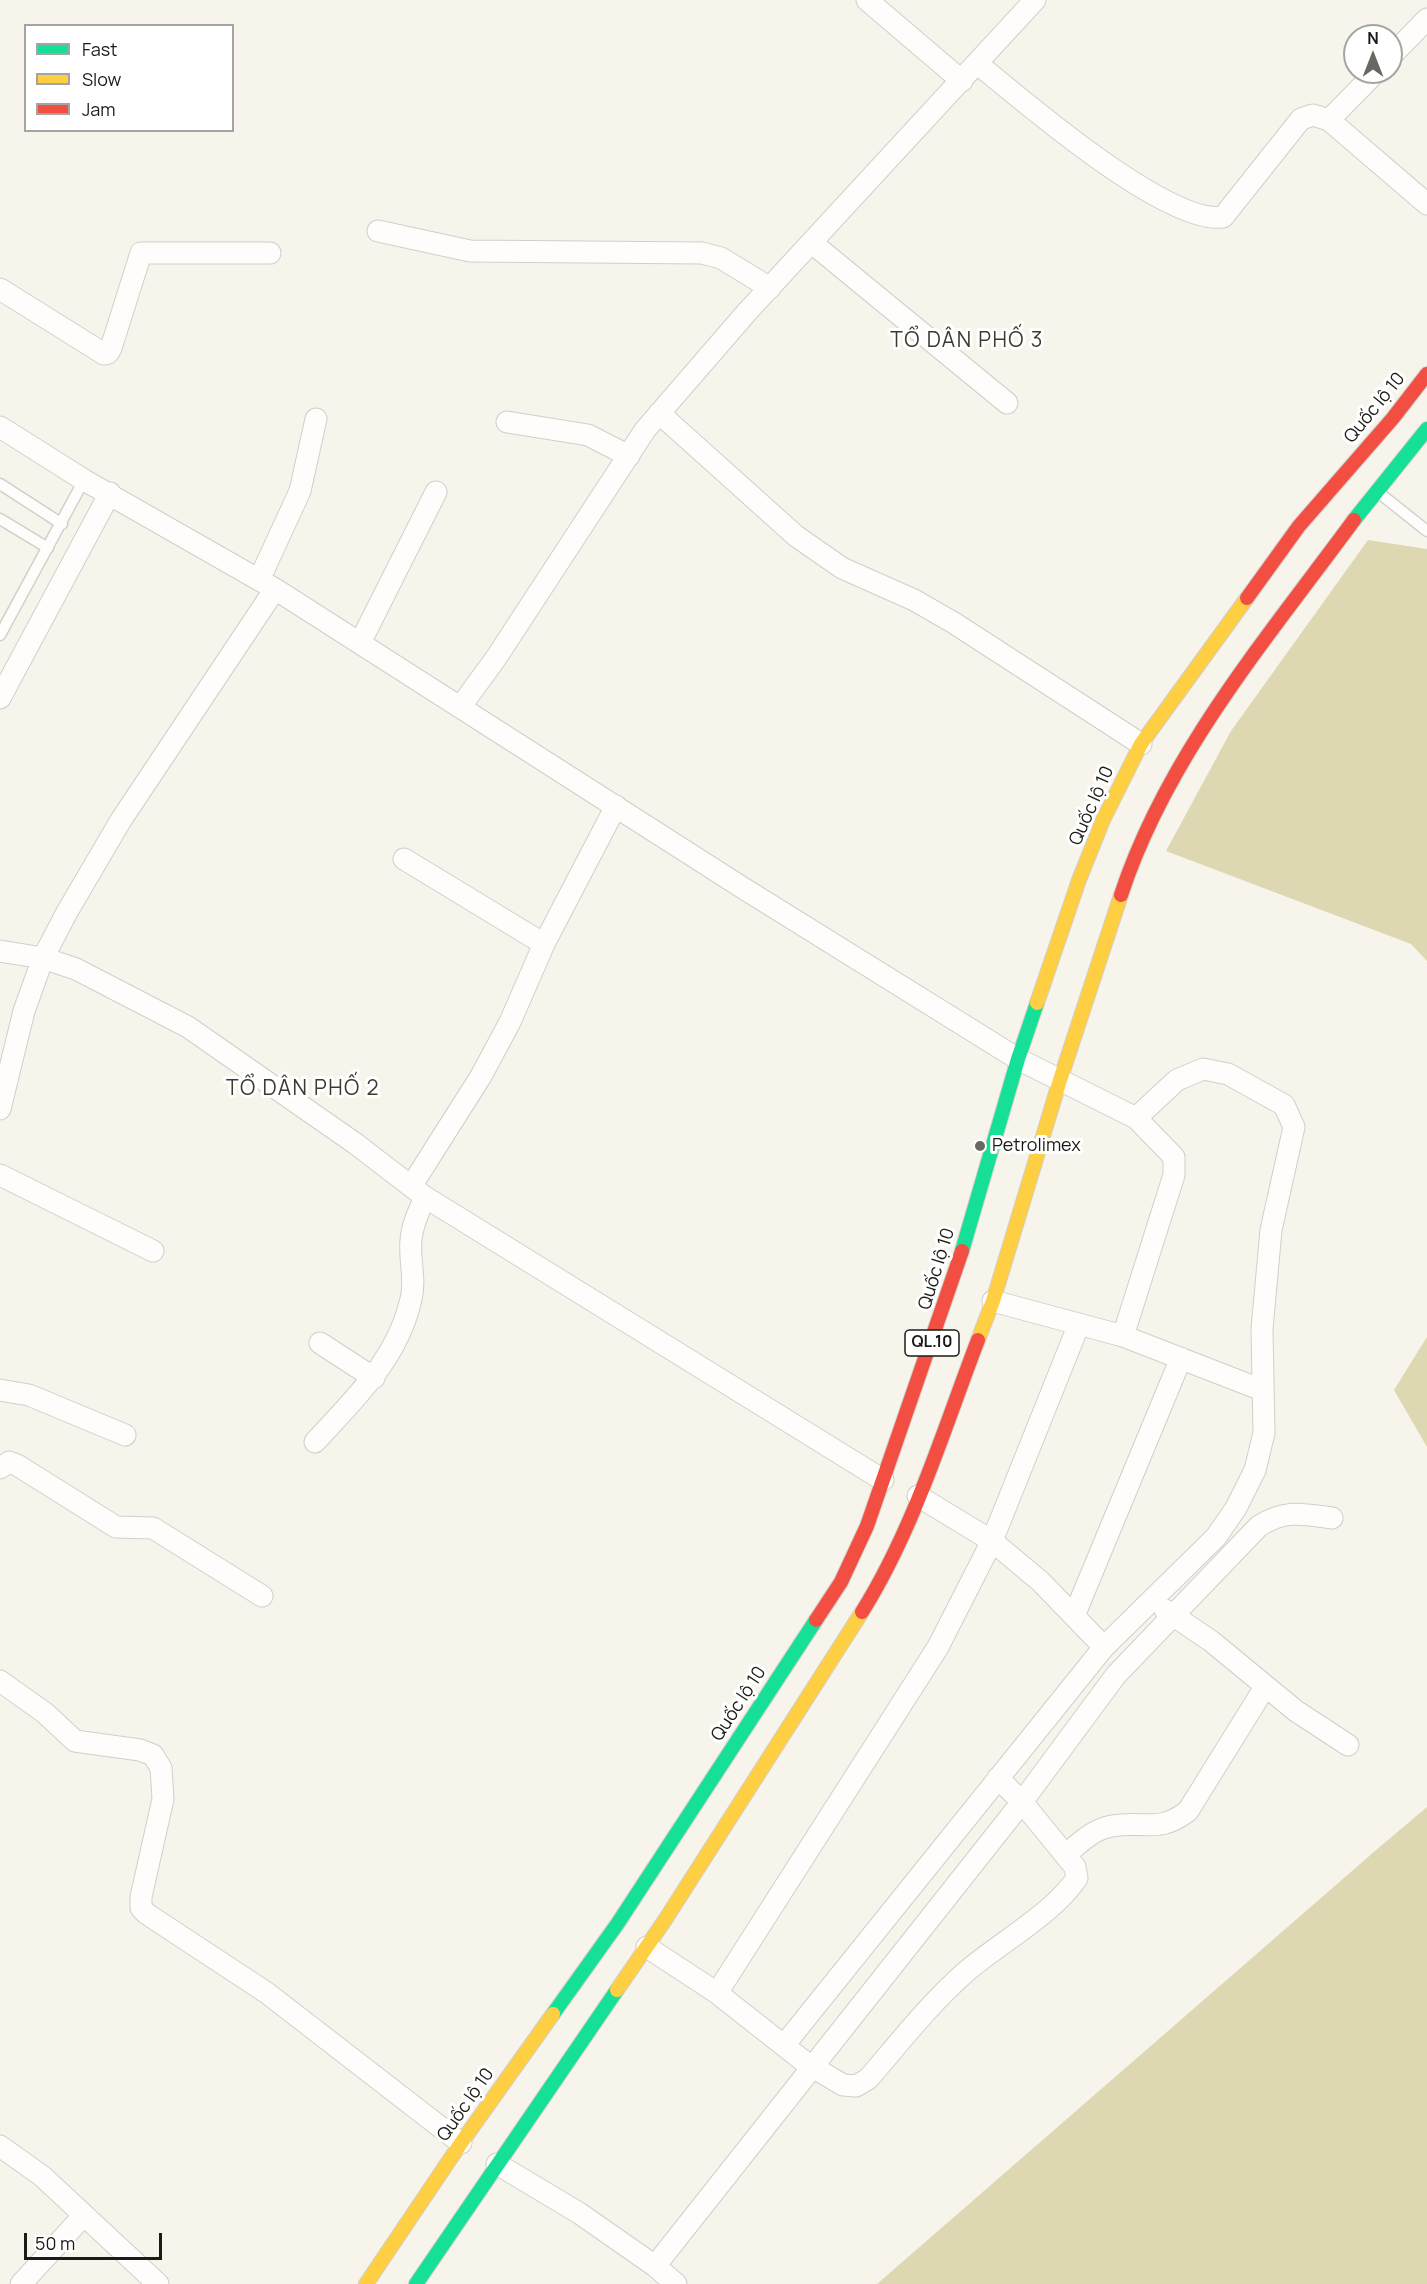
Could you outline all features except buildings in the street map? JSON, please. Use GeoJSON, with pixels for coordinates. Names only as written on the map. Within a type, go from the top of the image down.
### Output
{"type":"FeatureCollection","features":[{"type":"Feature","properties":{"kind":"highway","name":"Quốc lộ 10"},"geometry":{"type":"LineString","coordinates":[[366,2284],[461,2143],[618,1923],[841,1582],[867,1526],[951,1290],[1018,1059],[1079,880],[1103,820],[1141,744],[1299,526],[1353,473],[1427,374]]}},
{"type":"Feature","properties":{"kind":"highway","name":"QL.10"},"geometry":{"type":"LineString","coordinates":[[416,2284],[647,1947],[882,1580],[918,1496],[993,1301],[1060,1080],[1125,884],[1157,812],[1185,760],[1239,677],[1371,487],[1427,429]]}},
{"type":"Feature","properties":{"kind":"street"},"geometry":{"type":"LineString","coordinates":[[867,0],[962,81]]}},
{"type":"Feature","properties":{"kind":"street"},"geometry":{"type":"LineString","coordinates":[[461,706],[496,658],[659,413],[770,288],[1035,0]]}},
{"type":"Feature","properties":{"kind":"street"},"geometry":{"type":"LineString","coordinates":[[1403,44],[1427,19]]}},
{"type":"Feature","properties":{"kind":"street"},"geometry":{"type":"LineString","coordinates":[[978,64],[1086,151],[1124,176],[1187,211],[1213,219],[1223,217],[1301,119],[1307,115],[1329,120],[1427,204]]}},
{"type":"Feature","properties":{"kind":"street"},"geometry":{"type":"LineString","coordinates":[[1329,120],[1364,84]]}},
{"type":"Feature","properties":{"kind":"street"},"geometry":{"type":"LineString","coordinates":[[378,231],[470,251],[702,253],[721,258],[770,288]]}},
{"type":"Feature","properties":{"kind":"street"},"geometry":{"type":"LineString","coordinates":[[812,243],[1006,403]]}},
{"type":"Feature","properties":{"kind":"street"},"geometry":{"type":"LineString","coordinates":[[0,289],[104,354],[108,353],[111,348],[141,253],[270,253]]}},
{"type":"Feature","properties":{"kind":"street"},"geometry":{"type":"LineString","coordinates":[[659,413],[796,536],[842,568],[914,600],[954,623],[1141,744]]}},
{"type":"Feature","properties":{"kind":"street"},"geometry":{"type":"LineString","coordinates":[[0,1109],[24,1011],[43,958],[121,820],[267,584],[300,492],[316,419]]}},
{"type":"Feature","properties":{"kind":"street"},"geometry":{"type":"LineString","coordinates":[[507,422],[588,435],[629,456]]}},
{"type":"Feature","properties":{"kind":"street"},"geometry":{"type":"LineString","coordinates":[[0,427],[84,480],[267,584],[1018,1059],[1136,1118],[1174,1157],[1174,1175],[1124,1336]]}},
{"type":"Feature","properties":{"kind":"street"},"geometry":{"type":"LineString","coordinates":[[360,643],[436,492]]}},
{"type":"Feature","properties":{"kind":"street"},"geometry":{"type":"LineString","coordinates":[[0,698],[110,493]]}},
{"type":"Feature","properties":{"kind":"street"},"geometry":{"type":"LineString","coordinates":[[315,1442],[374,1378],[392,1353],[411,1301],[414,1278],[411,1240],[419,1191],[529,983],[544,944],[616,806]]}},
{"type":"Feature","properties":{"kind":"street"},"geometry":{"type":"LineString","coordinates":[[404,859],[544,944]]}},
{"type":"Feature","properties":{"kind":"street"},"geometry":{"type":"LineString","coordinates":[[0,951],[43,958],[76,969],[188,1028],[419,1191],[560,1281],[883,1480]]}},
{"type":"Feature","properties":{"kind":"street"},"geometry":{"type":"LineString","coordinates":[[655,2266],[799,2056],[1076,1704],[1116,1675],[1236,1508],[1255,1470],[1264,1432],[1262,1329],[1271,1230],[1294,1128],[1284,1105],[1228,1074],[1203,1069],[1177,1080],[1136,1118]]}},
{"type":"Feature","properties":{"kind":"street"},"geometry":{"type":"LineString","coordinates":[[0,1175],[153,1251]]}},
{"type":"Feature","properties":{"kind":"street"},"geometry":{"type":"LineString","coordinates":[[993,1301],[1124,1336],[1262,1390]]}},
{"type":"Feature","properties":{"kind":"street"},"geometry":{"type":"LineString","coordinates":[[717,1993],[932,1656],[992,1541],[1079,1324]]}},
{"type":"Feature","properties":{"kind":"street"},"geometry":{"type":"LineString","coordinates":[[320,1343],[374,1378]]}},
{"type":"Feature","properties":{"kind":"street"},"geometry":{"type":"LineString","coordinates":[[1074,1616],[1181,1358]]}},
{"type":"Feature","properties":{"kind":"street"},"geometry":{"type":"LineString","coordinates":[[0,1390],[29,1395],[125,1435]]}},
{"type":"Feature","properties":{"kind":"street"},"geometry":{"type":"LineString","coordinates":[[0,1468],[9,1462],[17,1465],[116,1527],[153,1528],[262,1596]]}},
{"type":"Feature","properties":{"kind":"street"},"geometry":{"type":"LineString","coordinates":[[918,1496],[992,1541],[1040,1581],[1104,1647]]}},
{"type":"Feature","properties":{"kind":"street"},"geometry":{"type":"LineString","coordinates":[[799,2056],[1076,1704],[1104,1647],[1163,1609],[1259,1526],[1276,1516],[1296,1513],[1332,1518]]}},
{"type":"Feature","properties":{"kind":"street"},"geometry":{"type":"LineString","coordinates":[[1163,1609],[1211,1641],[1265,1687],[1348,1745]]}},
{"type":"Feature","properties":{"kind":"street"},"geometry":{"type":"LineString","coordinates":[[0,1681],[45,1713],[75,1741],[141,1750],[153,1755],[160,1768],[163,1799],[141,1908],[267,1994],[461,2143]]}},
{"type":"Feature","properties":{"kind":"street"},"geometry":{"type":"LineString","coordinates":[[1065,1855],[1101,1829],[1114,1825],[1162,1826],[1176,1821],[1188,1811],[1265,1687]]}},
{"type":"Feature","properties":{"kind":"street"},"geometry":{"type":"LineString","coordinates":[[647,1947],[717,1993],[799,2056],[843,2085],[856,2086],[868,2079],[967,1971],[1071,1886],[1077,1878],[1075,1867],[1010,1790]]}},
{"type":"Feature","properties":{"kind":"street"},"geometry":{"type":"LineString","coordinates":[[0,2146],[20,2158],[111,2238],[158,2284]]}},
{"type":"Feature","properties":{"kind":"street"},"geometry":{"type":"LineString","coordinates":[[497,2164],[579,2213],[655,2266],[676,2284]]}},
{"type":"Feature","properties":{"kind":"street"},"geometry":{"type":"LineString","coordinates":[[21,2284],[87,2217]]}},
{"type":"Feature","properties":{"kind":"lane"},"geometry":{"type":"LineString","coordinates":[[0,635],[84,480]]}},
{"type":"Feature","properties":{"kind":"lane"},"geometry":{"type":"LineString","coordinates":[[0,484],[62,524]]}},
{"type":"Feature","properties":{"kind":"lane"},"geometry":{"type":"LineString","coordinates":[[1371,487],[1427,531]]}},
{"type":"Feature","properties":{"kind":"lane"},"geometry":{"type":"LineString","coordinates":[[0,519],[48,548]]}},
{"type":"Feature","properties":{"kind":"shaded area"},"geometry":{"type":"Polygon","coordinates":[[[1368,540],[1427,549],[1427,961],[1411,944],[1166,851],[1231,731],[1368,540]]]}},
{"type":"Feature","properties":{"kind":"shaded area"},"geometry":{"type":"Polygon","coordinates":[[[1427,1337],[1427,1447],[1394,1390],[1427,1337]]]}},
{"type":"Feature","properties":{"kind":"shaded area"},"geometry":{"type":"Polygon","coordinates":[[[1427,1807],[1427,2284],[877,2284],[1375,1851],[1427,1807]]]}},
{"type":"Feature","properties":{"kind":"traffic: fast"},"geometry":{"type":"LineString","coordinates":[[1354,520],[1427,429]]}},
{"type":"Feature","properties":{"kind":"traffic: fast"},"geometry":{"type":"LineString","coordinates":[[962,1251],[1018,1059],[1037,1003]]}},
{"type":"Feature","properties":{"kind":"traffic: fast"},"geometry":{"type":"LineString","coordinates":[[553,2014],[618,1923],[816,1620]]}},
{"type":"Feature","properties":{"kind":"traffic: fast"},"geometry":{"type":"LineString","coordinates":[[416,2284],[617,1990]]}},
{"type":"Feature","properties":{"kind":"traffic: slow"},"geometry":{"type":"LineString","coordinates":[[1037,1003],[1079,880],[1103,820],[1141,744],[1247,598]]}},
{"type":"Feature","properties":{"kind":"traffic: slow"},"geometry":{"type":"LineString","coordinates":[[978,1340],[993,1301],[1060,1080],[1121,895]]}},
{"type":"Feature","properties":{"kind":"traffic: slow"},"geometry":{"type":"LineString","coordinates":[[617,1990],[665,1920],[862,1612]]}},
{"type":"Feature","properties":{"kind":"traffic: slow"},"geometry":{"type":"LineString","coordinates":[[366,2284],[461,2143],[553,2014]]}},
{"type":"Feature","properties":{"kind":"traffic: jam"},"geometry":{"type":"LineString","coordinates":[[1247,598],[1299,526],[1393,418],[1427,374]]}},
{"type":"Feature","properties":{"kind":"traffic: jam"},"geometry":{"type":"LineString","coordinates":[[1121,895],[1141,843],[1192,746],[1255,653],[1354,520]]}},
{"type":"Feature","properties":{"kind":"traffic: jam"},"geometry":{"type":"LineString","coordinates":[[816,1620],[841,1582],[867,1526],[962,1251]]}},
{"type":"Feature","properties":{"kind":"traffic: jam"},"geometry":{"type":"LineString","coordinates":[[862,1612],[897,1547],[912,1513],[978,1340]]}},
{"type":"Feature","properties":{"kind":"place","name":"Petrolimex"},"geometry":{"type":"Point","coordinates":[980,1146]}},
{"type":"Feature","properties":{"kind":"district","name":"TỔ DÂN PHỐ 3"},"geometry":{"type":"Point","coordinates":[967,341]}},
{"type":"Feature","properties":{"kind":"district","name":"TỔ DÂN PHỐ 2"},"geometry":{"type":"Point","coordinates":[303,1089]}}]}
